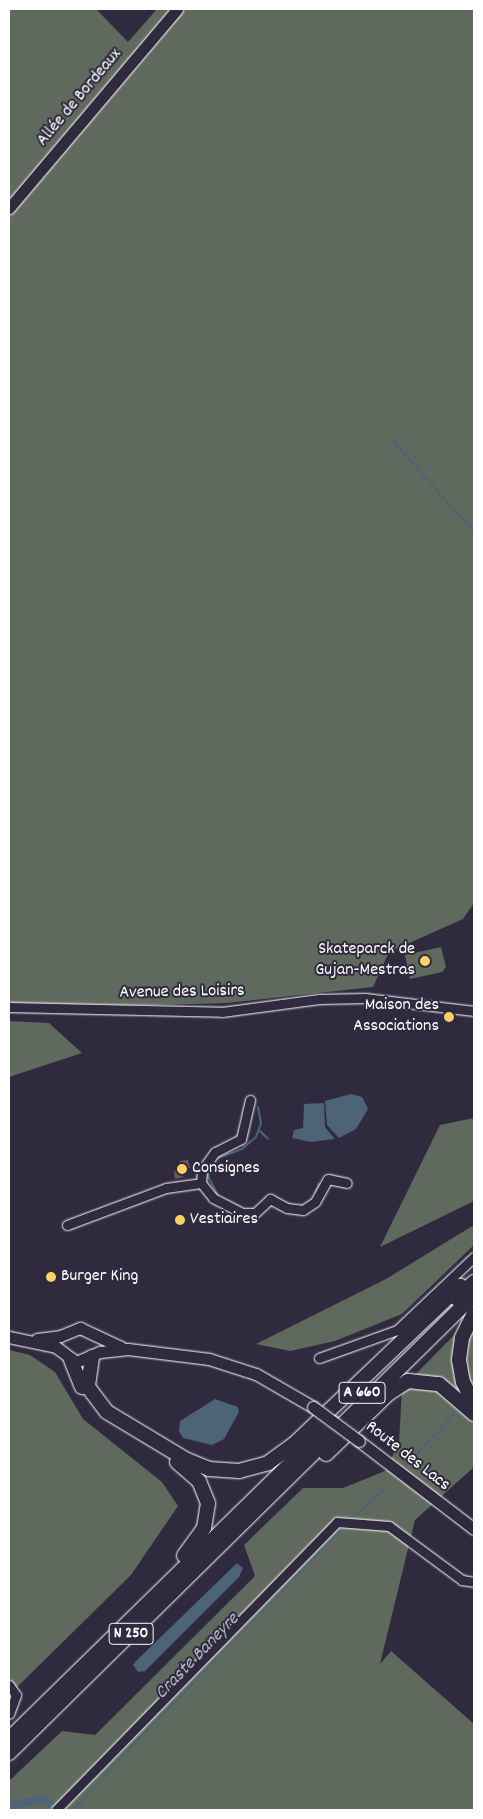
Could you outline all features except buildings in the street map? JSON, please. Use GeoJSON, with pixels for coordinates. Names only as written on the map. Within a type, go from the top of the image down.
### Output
{"type":"FeatureCollection","features":[{"type":"Feature","properties":{"kind":"highway"},"geometry":{"type":"LineString","coordinates":[[92,1357],[88,1387],[107,1412],[196,1464],[226,1471],[255,1468],[294,1445],[474,1274]]}},
{"type":"Feature","properties":{"kind":"highway","name":"A 660"},"geometry":{"type":"LineString","coordinates":[[251,1510],[474,1282]]}},
{"type":"Feature","properties":{"kind":"highway","name":"N 250"},"geometry":{"type":"LineString","coordinates":[[9,1739],[73,1675],[251,1510],[474,1295]]}},
{"type":"Feature","properties":{"kind":"highway"},"geometry":{"type":"LineString","coordinates":[[474,1313],[462,1338],[459,1360],[463,1382],[474,1404]]}},
{"type":"Feature","properties":{"kind":"highway"},"geometry":{"type":"LineString","coordinates":[[68,1357],[86,1397],[96,1411],[190,1470],[204,1489],[208,1512],[201,1536],[190,1550],[73,1675]]}},
{"type":"Feature","properties":{"kind":"highway"},"geometry":{"type":"LineString","coordinates":[[251,1510],[334,1448],[388,1394],[408,1381],[439,1384],[474,1414]]}},
{"type":"Feature","properties":{"kind":"highway","name":"N 250"},"geometry":{"type":"LineString","coordinates":[[9,1753],[251,1510]]}},
{"type":"Feature","properties":{"kind":"main road","name":"Allée de Bordeaux"},"geometry":{"type":"LineString","coordinates":[[9,208],[177,9]]}},
{"type":"Feature","properties":{"kind":"main road","name":"Route des Lacs"},"geometry":{"type":"LineString","coordinates":[[9,1338],[33,1340],[66,1334],[80,1328],[94,1336],[128,1349],[178,1354],[235,1366],[276,1383],[313,1407],[473,1530]]}},
{"type":"Feature","properties":{"kind":"main road"},"geometry":{"type":"LineString","coordinates":[[66,1334],[62,1343],[68,1357]]}},
{"type":"Feature","properties":{"kind":"main road"},"geometry":{"type":"LineString","coordinates":[[92,1357],[96,1347],[94,1336]]}},
{"type":"Feature","properties":{"kind":"main road","name":"Route des Lacs"},"geometry":{"type":"LineString","coordinates":[[33,1340],[82,1362],[92,1357],[128,1349]]}},
{"type":"Feature","properties":{"kind":"street","name":"Avenue des Loisirs"},"geometry":{"type":"LineString","coordinates":[[9,1007],[222,1012],[319,999],[365,998],[474,1011]]}},
{"type":"Feature","properties":{"kind":"street"},"geometry":{"type":"LineString","coordinates":[[201,1182],[210,1157],[241,1140],[250,1100]]}},
{"type":"Feature","properties":{"kind":"street"},"geometry":{"type":"LineString","coordinates":[[201,1182],[213,1198],[243,1214],[255,1213],[270,1199],[287,1208],[302,1210],[315,1202],[328,1179],[346,1183]]}},
{"type":"Feature","properties":{"kind":"street"},"geometry":{"type":"LineString","coordinates":[[67,1225],[166,1188],[201,1182]]}},
{"type":"Feature","properties":{"kind":"street"},"geometry":{"type":"LineString","coordinates":[[319,1358],[397,1330],[474,1257]]}},
{"type":"Feature","properties":{"kind":"street"},"geometry":{"type":"LineString","coordinates":[[59,1808],[337,1522],[389,1526],[462,1580],[474,1582]]}},
{"type":"Feature","properties":{"kind":"street"},"geometry":{"type":"LineString","coordinates":[[9,1685],[16,1695],[9,1714]]}},
{"type":"Feature","properties":{"kind":"green space"},"geometry":{"type":"Polygon","coordinates":[[[9,9],[96,9],[128,42],[157,9],[474,9],[474,903],[463,919],[389,952],[373,987],[227,1003],[48,1008],[9,1004],[9,9]]]}},
{"type":"Feature","properties":{"kind":"green space","name":"Skateparck de Gujan-Mestras"},"geometry":{"type":"Polygon","coordinates":[[[441,947],[446,967],[442,972],[410,979],[405,955],[441,947]]]}},
{"type":"Feature","properties":{"kind":"green space"},"geometry":{"type":"Polygon","coordinates":[[[9,1021],[49,1023],[82,1053],[9,1077],[9,1021]]]}},
{"type":"Feature","properties":{"kind":"green space"},"geometry":{"type":"Polygon","coordinates":[[[474,1118],[474,1201],[380,1247],[440,1125],[474,1118]]]}},
{"type":"Feature","properties":{"kind":"green space"},"geometry":{"type":"Polygon","coordinates":[[[474,1225],[474,1245],[402,1314],[335,1341],[290,1351],[256,1344],[386,1279],[474,1225]]]}},
{"type":"Feature","properties":{"kind":"green space"},"geometry":{"type":"Polygon","coordinates":[[[474,1315],[474,1467],[415,1520],[380,1664],[391,1651],[474,1724],[474,1810],[9,1810],[9,1781],[62,1731],[95,1735],[255,1576],[244,1545],[303,1488],[343,1488],[385,1471],[399,1443],[402,1388],[474,1315]]]}},
{"type":"Feature","properties":{"kind":"green space"},"geometry":{"type":"Polygon","coordinates":[[[9,1350],[30,1355],[55,1372],[83,1419],[162,1482],[178,1506],[131,1575],[9,1695],[9,1350]]]}},
{"type":"Feature","properties":{"kind":"water"},"geometry":{"type":"Polygon","coordinates":[[[351,1094],[362,1097],[368,1109],[356,1129],[339,1138],[327,1125],[325,1101],[351,1094]]]}},
{"type":"Feature","properties":{"kind":"water"},"geometry":{"type":"Polygon","coordinates":[[[324,1103],[325,1127],[335,1139],[311,1142],[292,1138],[294,1130],[303,1128],[304,1104],[324,1103]]]}},
{"type":"Feature","properties":{"kind":"water"},"geometry":{"type":"Polygon","coordinates":[[[215,1399],[238,1407],[239,1412],[224,1439],[212,1445],[183,1438],[179,1431],[180,1421],[215,1399]]]}},
{"type":"Feature","properties":{"kind":"water"},"geometry":{"type":"Polygon","coordinates":[[[237,1563],[243,1568],[239,1577],[145,1671],[138,1672],[133,1665],[136,1661],[237,1563]]]}},
{"type":"Feature","properties":{"kind":"waterway"},"geometry":{"type":"LineString","coordinates":[[406,456],[394,442],[474,532]]}},
{"type":"Feature","properties":{"kind":"waterway"},"geometry":{"type":"LineString","coordinates":[[215,1159],[242,1149],[256,1137],[261,1123],[258,1107]]}},
{"type":"Feature","properties":{"kind":"waterway"},"geometry":{"type":"LineString","coordinates":[[260,1131],[268,1139]]}},
{"type":"Feature","properties":{"kind":"waterway"},"geometry":{"type":"LineString","coordinates":[[212,1162],[208,1176],[218,1196]]}},
{"type":"Feature","properties":{"kind":"waterway"},"geometry":{"type":"LineString","coordinates":[[316,1192],[319,1183]]}},
{"type":"Feature","properties":{"kind":"waterway"},"geometry":{"type":"LineString","coordinates":[[272,1196],[283,1202]]}},
{"type":"Feature","properties":{"kind":"waterway"},"geometry":{"type":"LineString","coordinates":[[226,1201],[240,1207]]}},
{"type":"Feature","properties":{"kind":"waterway","name":"Craste Baneyre"},"geometry":{"type":"LineString","coordinates":[[408,1463],[457,1411]]}},
{"type":"Feature","properties":{"kind":"waterway","name":"Craste Baneyre"},"geometry":{"type":"LineString","coordinates":[[356,1515],[386,1488]]}},
{"type":"Feature","properties":{"kind":"waterway","name":"Craste Baneyre"},"geometry":{"type":"LineString","coordinates":[[74,1810],[122,1756],[345,1526]]}},
{"type":"Feature","properties":{"kind":"waterway"},"geometry":{"type":"LineString","coordinates":[[9,1806],[44,1799],[57,1810]]}},
{"type":"Feature","properties":{"kind":"place","name":"Skateparck de Gujan-Mestras"},"geometry":{"type":"Point","coordinates":[425,961]}},
{"type":"Feature","properties":{"kind":"place","name":"Maison des Associations"},"geometry":{"type":"Point","coordinates":[449,1017]}},
{"type":"Feature","properties":{"kind":"place","name":"Consignes"},"geometry":{"type":"Point","coordinates":[182,1169]}},
{"type":"Feature","properties":{"kind":"place","name":"Vestiaires"},"geometry":{"type":"Point","coordinates":[180,1220]}},
{"type":"Feature","properties":{"kind":"place","name":"Burger King"},"geometry":{"type":"Point","coordinates":[51,1277]}}]}
